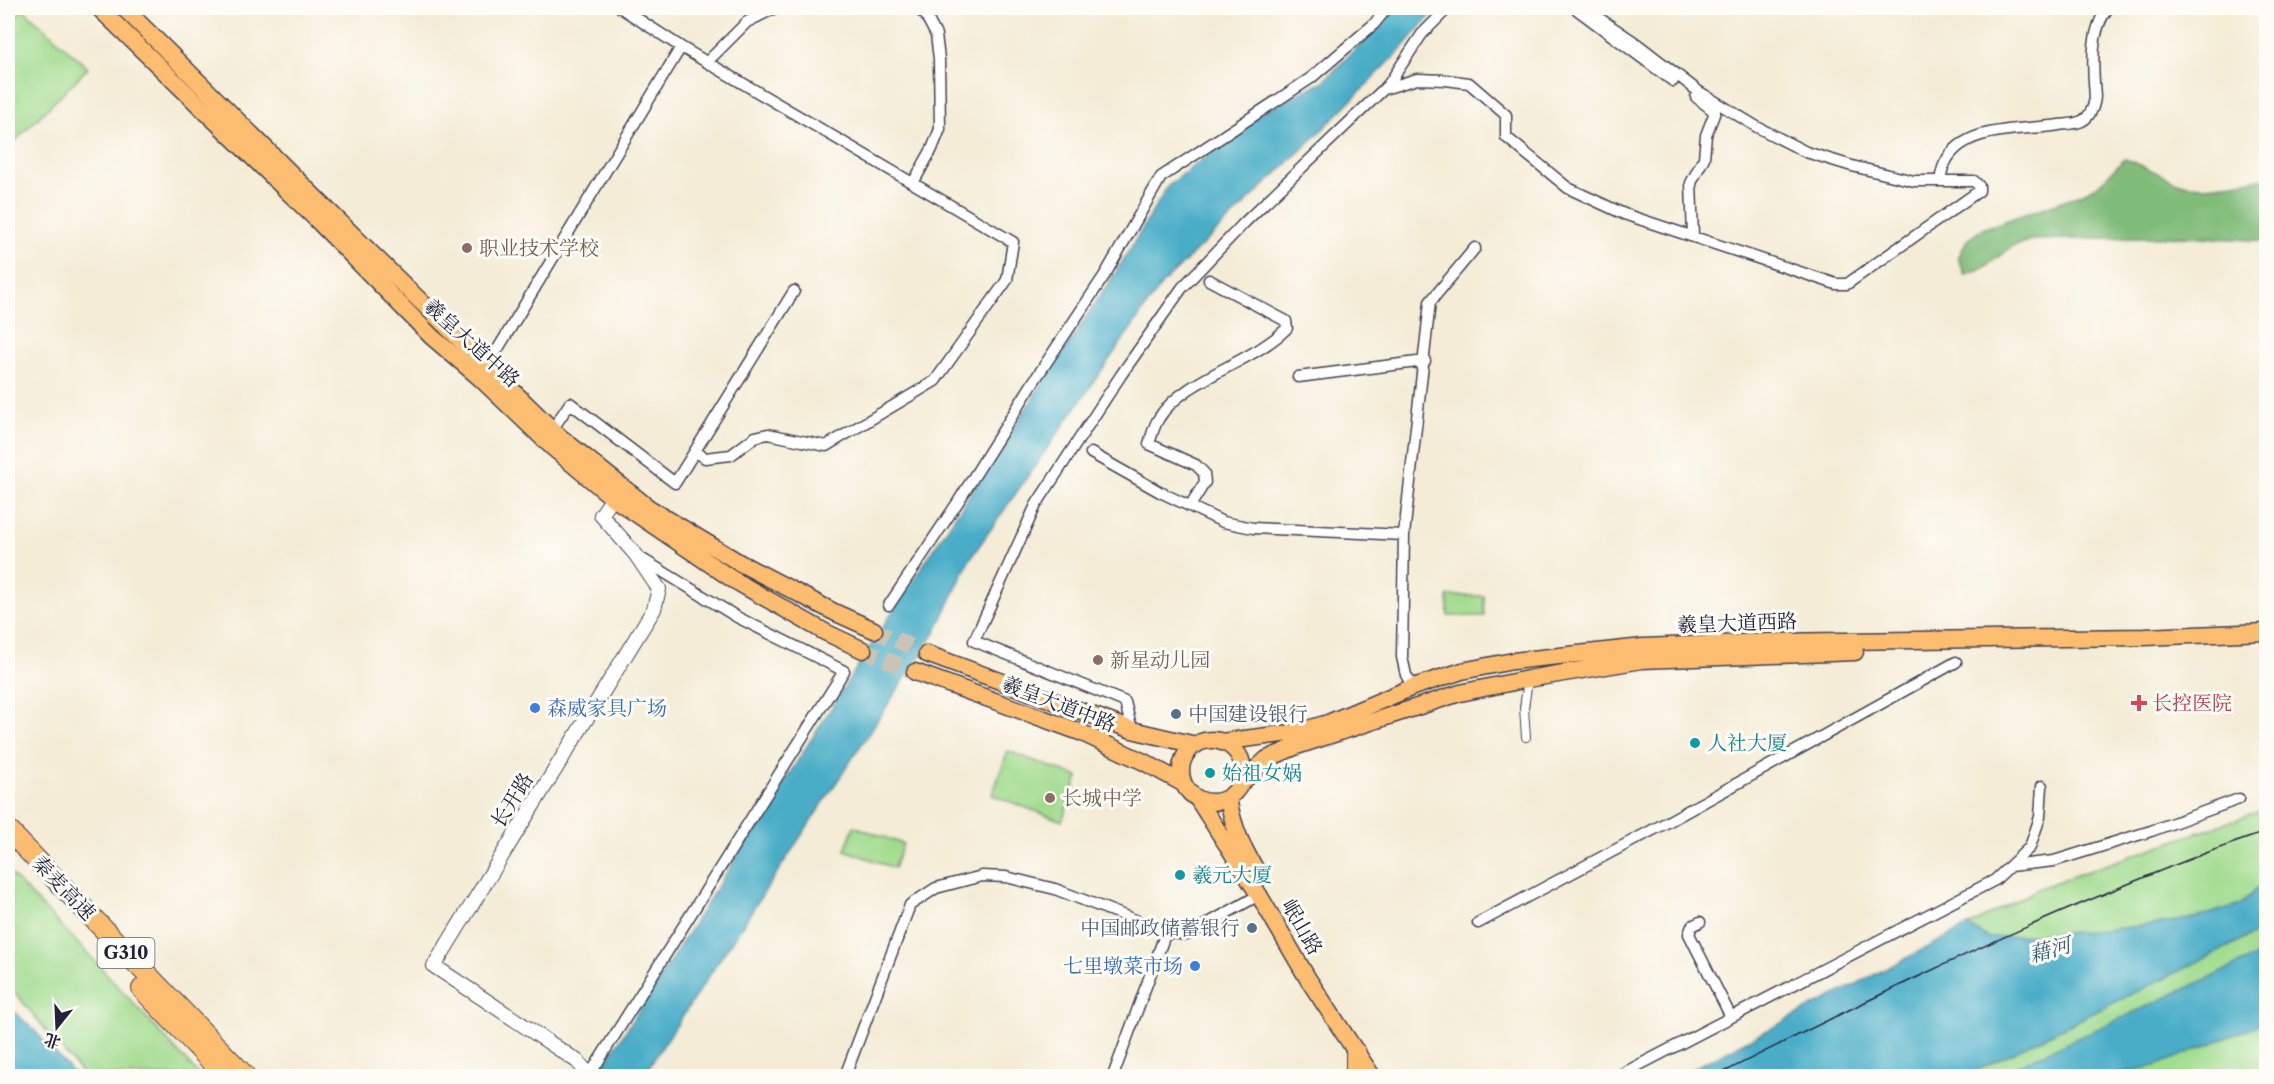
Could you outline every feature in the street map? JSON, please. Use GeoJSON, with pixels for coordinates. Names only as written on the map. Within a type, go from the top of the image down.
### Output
{"type":"FeatureCollection","features":[{"type":"Feature","properties":{"kind":"highway","name":"秦麦高速"},"geometry":{"type":"LineString","coordinates":[[8,830],[244,1077]]}},
{"type":"Feature","properties":{"kind":"highway","name":"秦麦高速"},"geometry":{"type":"LineString","coordinates":[[8,848],[225,1077]]}},
{"type":"Feature","properties":{"kind":"highway"},"geometry":{"type":"LineString","coordinates":[[1356,1053],[1356,1077]]}},
{"type":"Feature","properties":{"kind":"main road","name":"羲皇大道中路"},"geometry":{"type":"LineString","coordinates":[[99,8],[316,219],[432,337],[484,371]]}},
{"type":"Feature","properties":{"kind":"main road","name":"羲皇大道中路"},"geometry":{"type":"LineString","coordinates":[[124,8],[613,498],[732,579],[825,632],[863,650]]}},
{"type":"Feature","properties":{"kind":"main road","name":"羲皇大道中路"},"geometry":{"type":"LineString","coordinates":[[549,435],[649,508],[740,562],[834,612],[874,630]]}},
{"type":"Feature","properties":{"kind":"main road","name":"羲皇大道西路"},"geometry":{"type":"LineString","coordinates":[[1221,742],[1298,732],[1328,723],[1413,687],[1462,671],[1514,661],[1643,647],[1769,642],[2144,637],[2266,632]]}},
{"type":"Feature","properties":{"kind":"main road","name":"羲皇大道西路"},"geometry":{"type":"LineString","coordinates":[[1241,783],[1267,759],[1297,746],[1460,693],[1642,660],[2266,639]]}},
{"type":"Feature","properties":{"kind":"main road","name":"羲皇大道中路"},"geometry":{"type":"LineString","coordinates":[[927,654],[1093,717],[1132,730],[1196,745]]}},
{"type":"Feature","properties":{"kind":"main road","name":"羲皇大道中路"},"geometry":{"type":"LineString","coordinates":[[915,672],[1080,732],[1184,784]]}},
{"type":"Feature","properties":{"kind":"main road"},"geometry":{"type":"LineString","coordinates":[[1208,741],[1221,742],[1232,748],[1240,758],[1243,771],[1241,783],[1228,798],[1216,802],[1197,798],[1184,784],[1181,772],[1184,759],[1196,745],[1208,741]]}},
{"type":"Feature","properties":{"kind":"main road","name":"岷山路"},"geometry":{"type":"LineString","coordinates":[[1197,798],[1259,895],[1308,979],[1372,1077]]}},
{"type":"Feature","properties":{"kind":"main road","name":"岷山路"},"geometry":{"type":"LineString","coordinates":[[1228,798],[1232,825],[1245,852],[1315,972],[1384,1077]]}},
{"type":"Feature","properties":{"kind":"street"},"geometry":{"type":"LineString","coordinates":[[621,8],[681,47],[1013,242],[1007,280],[935,381],[826,446],[768,434],[755,437],[731,455],[705,458],[695,451]]}},
{"type":"Feature","properties":{"kind":"street"},"geometry":{"type":"LineString","coordinates":[[707,62],[747,22],[775,8]]}},
{"type":"Feature","properties":{"kind":"street"},"geometry":{"type":"LineString","coordinates":[[912,183],[932,149],[940,129],[939,59],[936,35],[925,14],[915,8]]}},
{"type":"Feature","properties":{"kind":"street"},"geometry":{"type":"LineString","coordinates":[[889,605],[1106,273],[1161,177],[1311,78],[1374,24],[1388,8]]}},
{"type":"Feature","properties":{"kind":"street"},"geometry":{"type":"LineString","coordinates":[[1132,730],[1125,702],[974,641],[1036,505],[1121,375],[1182,288],[1245,222],[1384,89],[1422,34],[1448,8]]}},
{"type":"Feature","properties":{"kind":"street"},"geometry":{"type":"LineString","coordinates":[[1575,8],[1715,112],[1706,135],[1704,158],[1691,183],[1693,236]]}},
{"type":"Feature","properties":{"kind":"street"},"geometry":{"type":"LineString","coordinates":[[1384,89],[1417,79],[1469,83],[1506,115],[1506,137],[1568,188],[1624,214],[1836,284],[1847,284],[1979,191],[1979,186],[1974,182],[1914,181],[1806,152],[1757,127],[1698,91],[1637,44],[1584,8]]}},
{"type":"Feature","properties":{"kind":"street"},"geometry":{"type":"LineString","coordinates":[[1940,181],[1945,163],[1950,156],[1976,136],[2006,130],[2076,123],[2088,116],[2095,97],[2094,44],[2100,23],[2108,8]]}},
{"type":"Feature","properties":{"kind":"street"},"geometry":{"type":"LineString","coordinates":[[484,371],[681,47]]}},
{"type":"Feature","properties":{"kind":"street"},"geometry":{"type":"LineString","coordinates":[[1413,687],[1406,675],[1402,657],[1404,535],[1430,302],[1475,248]]}},
{"type":"Feature","properties":{"kind":"street"},"geometry":{"type":"LineString","coordinates":[[1190,506],[1205,482],[1204,473],[1196,465],[1149,444],[1158,418],[1179,396],[1273,340],[1287,328],[1286,321],[1209,280]]}},
{"type":"Feature","properties":{"kind":"street"},"geometry":{"type":"LineString","coordinates":[[549,435],[570,403],[675,483],[794,291]]}},
{"type":"Feature","properties":{"kind":"street"},"geometry":{"type":"LineString","coordinates":[[1298,377],[1425,361]]}},
{"type":"Feature","properties":{"kind":"street"},"geometry":{"type":"LineString","coordinates":[[1091,453],[1223,522],[1253,528],[1404,535]]}},
{"type":"Feature","properties":{"kind":"street","name":"长开路"},"geometry":{"type":"LineString","coordinates":[[588,1077],[577,1061],[434,966],[654,609],[659,589],[636,555],[601,515],[613,498]]}},
{"type":"Feature","properties":{"kind":"street"},"geometry":{"type":"LineString","coordinates":[[588,1077],[844,671],[737,617],[636,555]]}},
{"type":"Feature","properties":{"kind":"street"},"geometry":{"type":"LineString","coordinates":[[1478,922],[1674,818],[1956,662]]}},
{"type":"Feature","properties":{"kind":"street"},"geometry":{"type":"LineString","coordinates":[[1526,737],[1524,708],[1528,679]]}},
{"type":"Feature","properties":{"kind":"street"},"geometry":{"type":"LineString","coordinates":[[1618,1077],[1995,880],[2030,848],[2040,817],[2042,786]]}},
{"type":"Feature","properties":{"kind":"street"},"geometry":{"type":"LineString","coordinates":[[2010,866],[2054,861],[2151,831],[2239,799]]}},
{"type":"Feature","properties":{"kind":"street"},"geometry":{"type":"LineString","coordinates":[[845,1077],[910,905],[936,888],[982,876],[1006,877],[1055,889],[1167,932],[1187,935],[1259,895]]}},
{"type":"Feature","properties":{"kind":"street"},"geometry":{"type":"LineString","coordinates":[[1700,922],[1692,926],[1689,934],[1731,1017]]}},
{"type":"Feature","properties":{"kind":"street"},"geometry":{"type":"LineString","coordinates":[[1113,1077],[1167,932]]}},
{"type":"Feature","properties":{"kind":"green space"},"geometry":{"type":"Polygon","coordinates":[[[23,9],[88,68],[8,148],[8,25],[23,9]]]}},
{"type":"Feature","properties":{"kind":"green space"},"geometry":{"type":"Polygon","coordinates":[[[2125,159],[2187,185],[2221,184],[2266,178],[2266,241],[2187,236],[2031,240],[2013,246],[1982,269],[1965,274],[1958,258],[1967,240],[1982,229],[2077,196],[2097,186],[2125,159]]]}},
{"type":"Feature","properties":{"kind":"green space"},"geometry":{"type":"Polygon","coordinates":[[[1448,596],[1484,596],[1484,616],[1448,616],[1448,596]]]}},
{"type":"Feature","properties":{"kind":"green space"},"geometry":{"type":"Polygon","coordinates":[[[1008,751],[1078,777],[1062,821],[992,795],[1008,751]]]}},
{"type":"Feature","properties":{"kind":"green space"},"geometry":{"type":"Polygon","coordinates":[[[2266,809],[2266,879],[2241,904],[2195,918],[2094,931],[1989,938],[1968,926],[2042,887],[2266,809]]]}},
{"type":"Feature","properties":{"kind":"green space"},"geometry":{"type":"Polygon","coordinates":[[[854,826],[903,844],[894,868],[845,850],[854,826]]]}},
{"type":"Feature","properties":{"kind":"green space"},"geometry":{"type":"Polygon","coordinates":[[[8,871],[92,958],[200,1076],[84,1076],[16,994],[8,988],[8,871]]]}},
{"type":"Feature","properties":{"kind":"green space"},"geometry":{"type":"Polygon","coordinates":[[[2266,931],[2266,1076],[1965,1076],[2252,935],[2266,931]]]}},
{"type":"Feature","properties":{"kind":"water"},"geometry":{"type":"Polygon","coordinates":[[[1395,8],[1437,8],[1401,50],[1326,126],[1162,284],[970,559],[935,633],[643,1076],[597,1076],[893,611],[1121,264],[1168,186],[1264,111],[1324,81],[1395,8]]]}},
{"type":"Feature","properties":{"kind":"water","name":"藉河"},"geometry":{"type":"Polygon","coordinates":[[[2266,879],[2266,931],[2252,935],[1965,1076],[1679,1076],[1968,926],[1989,938],[2159,924],[2195,918],[2241,904],[2266,879]]]}},
{"type":"Feature","properties":{"kind":"water"},"geometry":{"type":"Polygon","coordinates":[[[2266,952],[2266,1022],[2155,1066],[2109,1076],[1994,1076],[2266,952]]]}},
{"type":"Feature","properties":{"kind":"water"},"geometry":{"type":"Polygon","coordinates":[[[8,1006],[35,1031],[76,1076],[8,1076],[8,1006]]]}},
{"type":"Feature","properties":{"kind":"tunnel"},"geometry":{"type":"LineString","coordinates":[[874,630],[927,654]]}},
{"type":"Feature","properties":{"kind":"tunnel"},"geometry":{"type":"LineString","coordinates":[[863,650],[915,672]]}},
{"type":"Feature","properties":{"kind":"tram line"},"geometry":{"type":"LineString","coordinates":[[1716,1076],[2009,935],[2168,868],[2266,832]]}},
{"type":"Feature","properties":{"kind":"place","name":"职业技术学校"},"geometry":{"type":"Point","coordinates":[467,248]}},
{"type":"Feature","properties":{"kind":"place","name":"新星动儿园"},"geometry":{"type":"Point","coordinates":[1098,660]}},
{"type":"Feature","properties":{"kind":"place","name":"长控医院"},"geometry":{"type":"Point","coordinates":[2139,703]}},
{"type":"Feature","properties":{"kind":"place","name":"森威家具广场"},"geometry":{"type":"Point","coordinates":[535,708]}},
{"type":"Feature","properties":{"kind":"place","name":"中国建设银行"},"geometry":{"type":"Point","coordinates":[1176,714]}},
{"type":"Feature","properties":{"kind":"place","name":"人社大厦"},"geometry":{"type":"Point","coordinates":[1695,743]}},
{"type":"Feature","properties":{"kind":"place","name":"始祖女娲"},"geometry":{"type":"Point","coordinates":[1210,773]}},
{"type":"Feature","properties":{"kind":"place","name":"长城中学"},"geometry":{"type":"Point","coordinates":[1050,798]}},
{"type":"Feature","properties":{"kind":"place","name":"羲元大厦"},"geometry":{"type":"Point","coordinates":[1180,875]}},
{"type":"Feature","properties":{"kind":"place","name":"中国邮政储蓄银行"},"geometry":{"type":"Point","coordinates":[1252,928]}},
{"type":"Feature","properties":{"kind":"place","name":"七里墩菜市场"},"geometry":{"type":"Point","coordinates":[1195,966]}}]}
